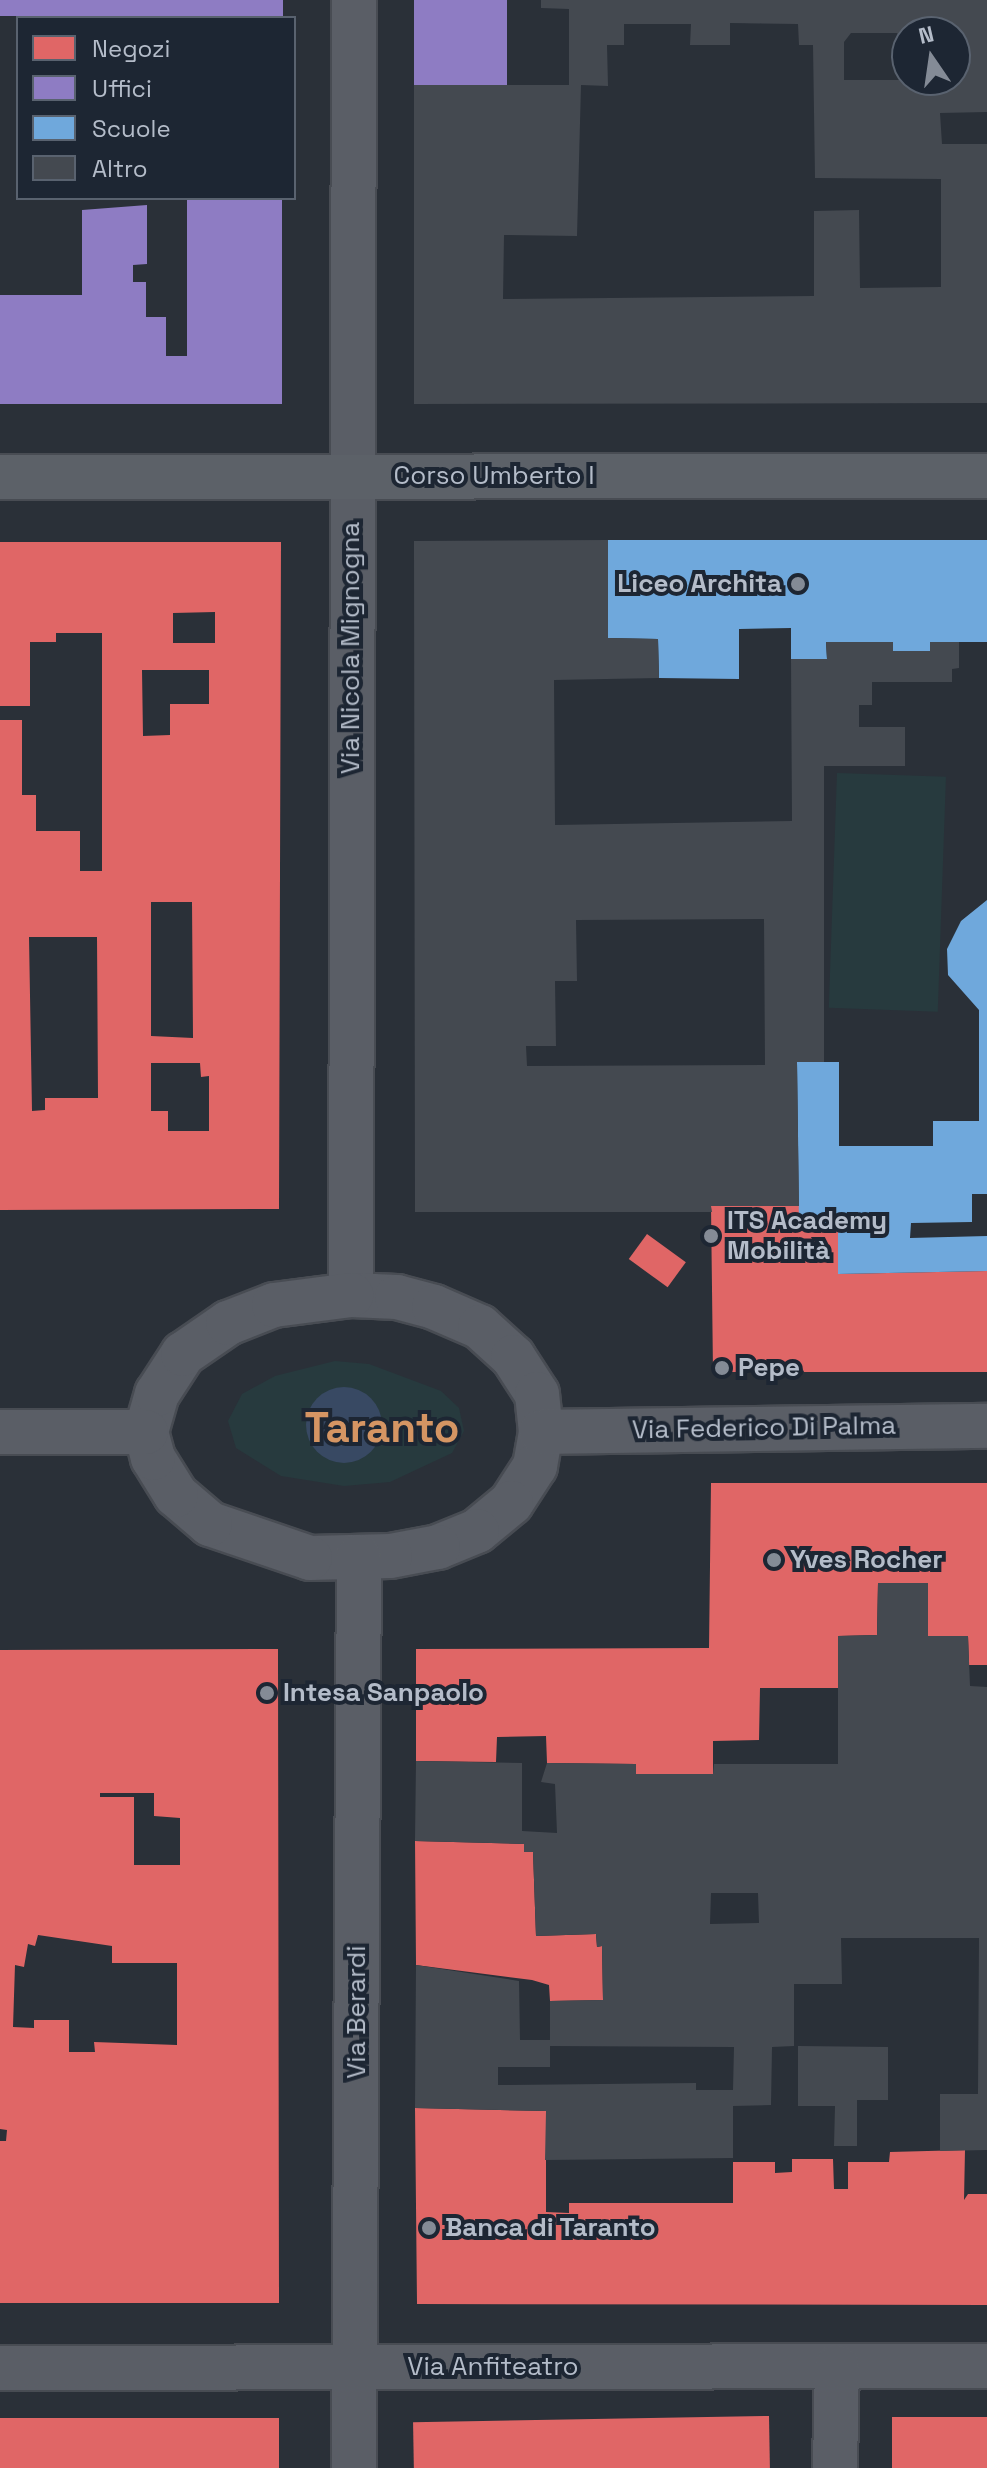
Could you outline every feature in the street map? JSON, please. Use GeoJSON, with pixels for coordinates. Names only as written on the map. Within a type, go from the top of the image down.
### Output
{"type":"FeatureCollection","features":[{"type":"Feature","properties":{"kind":"main road","name":"Corso Umberto I"},"geometry":{"type":"LineString","coordinates":[[0,477],[987,476]]}},
{"type":"Feature","properties":{"kind":"street","name":"Via Nicola Mignogna"},"geometry":{"type":"LineString","coordinates":[[351,1295],[354,0]]}},
{"type":"Feature","properties":{"kind":"street"},"geometry":{"type":"LineString","coordinates":[[351,1295],[397,1297],[480,1327],[513,1357],[537,1394],[541,1432],[535,1466],[511,1503],[477,1531],[438,1547],[359,1557],[310,1558],[210,1524],[176,1495],[153,1458],[146,1432],[157,1394],[183,1354],[228,1323],[274,1305],[351,1295]]}},
{"type":"Feature","properties":{"kind":"street","name":"Via Federico Di Palma"},"geometry":{"type":"LineString","coordinates":[[541,1432],[987,1426]]}},
{"type":"Feature","properties":{"kind":"street"},"geometry":{"type":"LineString","coordinates":[[0,1432],[146,1432]]}},
{"type":"Feature","properties":{"kind":"street","name":"Via Berardi"},"geometry":{"type":"LineString","coordinates":[[354,2468],[359,1557]]}},
{"type":"Feature","properties":{"kind":"street","name":"Via Anfiteatro"},"geometry":{"type":"LineString","coordinates":[[0,2368],[987,2366]]}},
{"type":"Feature","properties":{"kind":"street"},"geometry":{"type":"LineString","coordinates":[[835,2468],[837,2367]]}},
{"type":"Feature","properties":{"kind":"green space"},"geometry":{"type":"Polygon","coordinates":[[[837,773],[946,777],[938,1012],[829,1008],[837,773]]]}},
{"type":"Feature","properties":{"kind":"green space"},"geometry":{"type":"Polygon","coordinates":[[[335,1361],[369,1364],[441,1391],[459,1408],[464,1431],[452,1453],[390,1482],[344,1486],[281,1476],[236,1448],[228,1421],[242,1394],[275,1376],[335,1361]]]}},
{"type":"Feature","properties":{"kind":"water"},"geometry":{"type":"Polygon","coordinates":[[[344,1387],[358,1390],[371,1398],[379,1411],[382,1425],[379,1439],[371,1452],[358,1460],[344,1463],[330,1460],[317,1452],[309,1439],[306,1425],[309,1411],[317,1398],[330,1390],[344,1387]]]}},
{"type":"Feature","properties":{"kind":"building: Negozi"},"geometry":{"type":"Polygon","coordinates":[[[0,542],[281,542],[279,1209],[0,1210],[0,720],[22,720],[22,795],[36,795],[36,831],[80,831],[80,871],[102,871],[102,633],[56,633],[56,642],[30,642],[30,706],[0,706],[0,542]],[[215,612],[173,613],[173,643],[215,643],[215,612]],[[142,670],[143,736],[170,735],[170,704],[209,704],[209,670],[142,670]],[[151,902],[151,1036],[193,1038],[192,902],[151,902]],[[29,937],[32,1111],[45,1110],[45,1098],[98,1098],[97,937],[29,937]],[[151,1063],[151,1111],[168,1111],[168,1131],[209,1131],[209,1076],[201,1077],[200,1063],[151,1063]]]}},
{"type":"Feature","properties":{"kind":"building: Negozi"},"geometry":{"type":"Polygon","coordinates":[[[711,1206],[799,1206],[799,1226],[838,1225],[838,1274],[987,1271],[987,1372],[713,1372],[711,1206]]]}},
{"type":"Feature","properties":{"kind":"building: Negozi"},"geometry":{"type":"Polygon","coordinates":[[[647,1234],[686,1262],[668,1287],[629,1259],[647,1234]]]}},
{"type":"Feature","properties":{"kind":"building: Negozi"},"geometry":{"type":"Polygon","coordinates":[[[711,1483],[987,1483],[987,1665],[969,1665],[968,1636],[928,1636],[928,1583],[878,1583],[877,1635],[838,1636],[838,1688],[760,1688],[759,1740],[713,1741],[713,1774],[636,1774],[636,1764],[547,1763],[546,1736],[497,1737],[496,1762],[416,1761],[416,1649],[709,1648],[711,1483]]]}},
{"type":"Feature","properties":{"kind":"building: Negozi"},"geometry":{"type":"Polygon","coordinates":[[[278,1649],[279,2303],[0,2303],[0,2141],[6,2141],[7,2130],[0,2129],[0,1650],[278,1649]],[[100,1793],[100,1797],[134,1797],[134,1865],[180,1865],[180,1818],[154,1816],[154,1793],[100,1793]],[[38,1935],[35,1946],[28,1944],[24,1967],[15,1965],[13,2027],[34,2028],[34,2020],[69,2020],[69,2052],[95,2052],[94,2042],[177,2045],[177,1963],[112,1963],[112,1946],[38,1935]]]}},
{"type":"Feature","properties":{"kind":"building: Negozi"},"geometry":{"type":"Polygon","coordinates":[[[415,1841],[524,1844],[524,1852],[533,1852],[536,1936],[596,1934],[597,1947],[602,1946],[603,2000],[550,2001],[549,1985],[532,1980],[416,1965],[415,1841]]]}},
{"type":"Feature","properties":{"kind":"building: Negozi"},"geometry":{"type":"Polygon","coordinates":[[[415,2108],[546,2111],[546,2212],[569,2213],[569,2203],[733,2203],[733,2162],[775,2162],[775,2173],[792,2172],[792,2159],[833,2159],[834,2189],[848,2189],[848,2162],[889,2162],[890,2152],[965,2150],[964,2200],[968,2194],[987,2194],[987,2305],[417,2304],[415,2108]]]}},
{"type":"Feature","properties":{"kind":"building: Negozi"},"geometry":{"type":"Polygon","coordinates":[[[769,2416],[770,2468],[414,2468],[413,2422],[769,2416]]]}},
{"type":"Feature","properties":{"kind":"building: Negozi"},"geometry":{"type":"Polygon","coordinates":[[[892,2417],[987,2417],[987,2468],[892,2468],[892,2417]]]}},
{"type":"Feature","properties":{"kind":"building: Negozi"},"geometry":{"type":"Polygon","coordinates":[[[0,2418],[279,2418],[279,2468],[0,2468],[0,2418]]]}},
{"type":"Feature","properties":{"kind":"building: Uffici"},"geometry":{"type":"Polygon","coordinates":[[[0,0],[283,0],[283,16],[0,16],[0,0]]]}},
{"type":"Feature","properties":{"kind":"building: Uffici"},"geometry":{"type":"Polygon","coordinates":[[[414,0],[507,0],[507,85],[414,85],[414,0]]]}},
{"type":"Feature","properties":{"kind":"building: Uffici"},"geometry":{"type":"Polygon","coordinates":[[[187,200],[282,200],[282,404],[0,404],[0,295],[82,295],[82,210],[147,205],[147,264],[133,265],[133,282],[146,282],[146,317],[166,317],[166,356],[187,356],[187,200]]]}},
{"type":"Feature","properties":{"kind":"building: Scuole","name":"Liceo Archita"},"geometry":{"type":"Polygon","coordinates":[[[608,540],[987,540],[987,642],[930,642],[930,651],[893,651],[893,642],[826,642],[827,659],[791,659],[791,628],[739,629],[739,679],[659,678],[658,639],[608,638],[608,540]]]}},
{"type":"Feature","properties":{"kind":"building: Scuole"},"geometry":{"type":"Polygon","coordinates":[[[987,900],[987,1194],[972,1194],[972,1222],[911,1223],[910,1238],[987,1236],[987,1271],[838,1274],[838,1225],[799,1226],[797,1062],[839,1062],[839,1146],[933,1146],[933,1121],[979,1121],[979,1010],[948,975],[947,949],[961,921],[987,900]]]}},
{"type":"Feature","properties":{"kind":"building: Altro"},"geometry":{"type":"Polygon","coordinates":[[[541,0],[987,0],[987,112],[940,113],[942,144],[987,144],[987,403],[414,404],[414,85],[569,85],[569,9],[541,8],[541,0]],[[730,23],[730,45],[690,45],[691,24],[624,24],[624,45],[607,45],[608,86],[581,85],[577,236],[504,235],[503,299],[814,296],[814,211],[859,210],[860,288],[941,287],[941,179],[815,178],[813,45],[799,45],[798,24],[730,23]]]}},
{"type":"Feature","properties":{"kind":"building: Altro"},"geometry":{"type":"Polygon","coordinates":[[[608,540],[608,638],[658,639],[659,678],[554,680],[555,825],[792,821],[791,659],[827,659],[826,642],[893,642],[893,651],[930,651],[930,642],[959,642],[959,668],[952,669],[952,682],[872,682],[872,705],[859,705],[859,727],[905,727],[905,766],[824,766],[824,1062],[797,1062],[799,1206],[711,1206],[712,1212],[415,1212],[414,541],[608,540]],[[764,919],[576,920],[577,981],[555,981],[556,1046],[526,1046],[527,1066],[765,1065],[764,919]]]}},
{"type":"Feature","properties":{"kind":"building: Altro"},"geometry":{"type":"Polygon","coordinates":[[[878,1583],[928,1583],[928,1636],[968,1636],[970,1686],[987,1687],[987,2150],[940,2151],[940,2094],[978,2094],[979,1938],[841,1938],[842,1984],[794,1984],[794,2046],[772,2047],[771,2105],[733,2106],[733,2158],[545,2160],[546,2111],[415,2108],[416,1965],[519,1981],[520,2040],[550,2040],[550,2001],[603,2000],[602,1946],[597,1947],[596,1934],[536,1936],[533,1852],[524,1852],[524,1844],[415,1841],[416,1761],[522,1763],[522,1831],[557,1833],[555,1784],[541,1782],[547,1763],[636,1764],[636,1774],[713,1774],[714,1764],[838,1764],[838,1636],[877,1635],[878,1583]],[[711,1893],[710,1924],[759,1923],[758,1893],[711,1893]],[[550,2046],[550,2067],[498,2067],[498,2085],[696,2083],[696,2090],[733,2090],[734,2047],[550,2046]]]}},
{"type":"Feature","properties":{"kind":"building: Altro"},"geometry":{"type":"Polygon","coordinates":[[[798,2046],[888,2047],[888,2100],[857,2100],[857,2146],[834,2146],[835,2106],[798,2106],[798,2046]]]}},
{"type":"Feature","properties":{"kind":"place","name":"Liceo Archita"},"geometry":{"type":"Point","coordinates":[798,584]}},
{"type":"Feature","properties":{"kind":"place","name":"ITS Academy Mobilità"},"geometry":{"type":"Point","coordinates":[711,1236]}},
{"type":"Feature","properties":{"kind":"place","name":"Pepe"},"geometry":{"type":"Point","coordinates":[722,1368]}},
{"type":"Feature","properties":{"kind":"place","name":"Yves Rocher"},"geometry":{"type":"Point","coordinates":[774,1560]}},
{"type":"Feature","properties":{"kind":"place","name":"Intesa Sanpaolo"},"geometry":{"type":"Point","coordinates":[267,1693]}},
{"type":"Feature","properties":{"kind":"place","name":"Banca di Taranto"},"geometry":{"type":"Point","coordinates":[429,2228]}},
{"type":"Feature","properties":{"kind":"district","name":"Taranto"},"geometry":{"type":"Point","coordinates":[382,1428]}}]}
